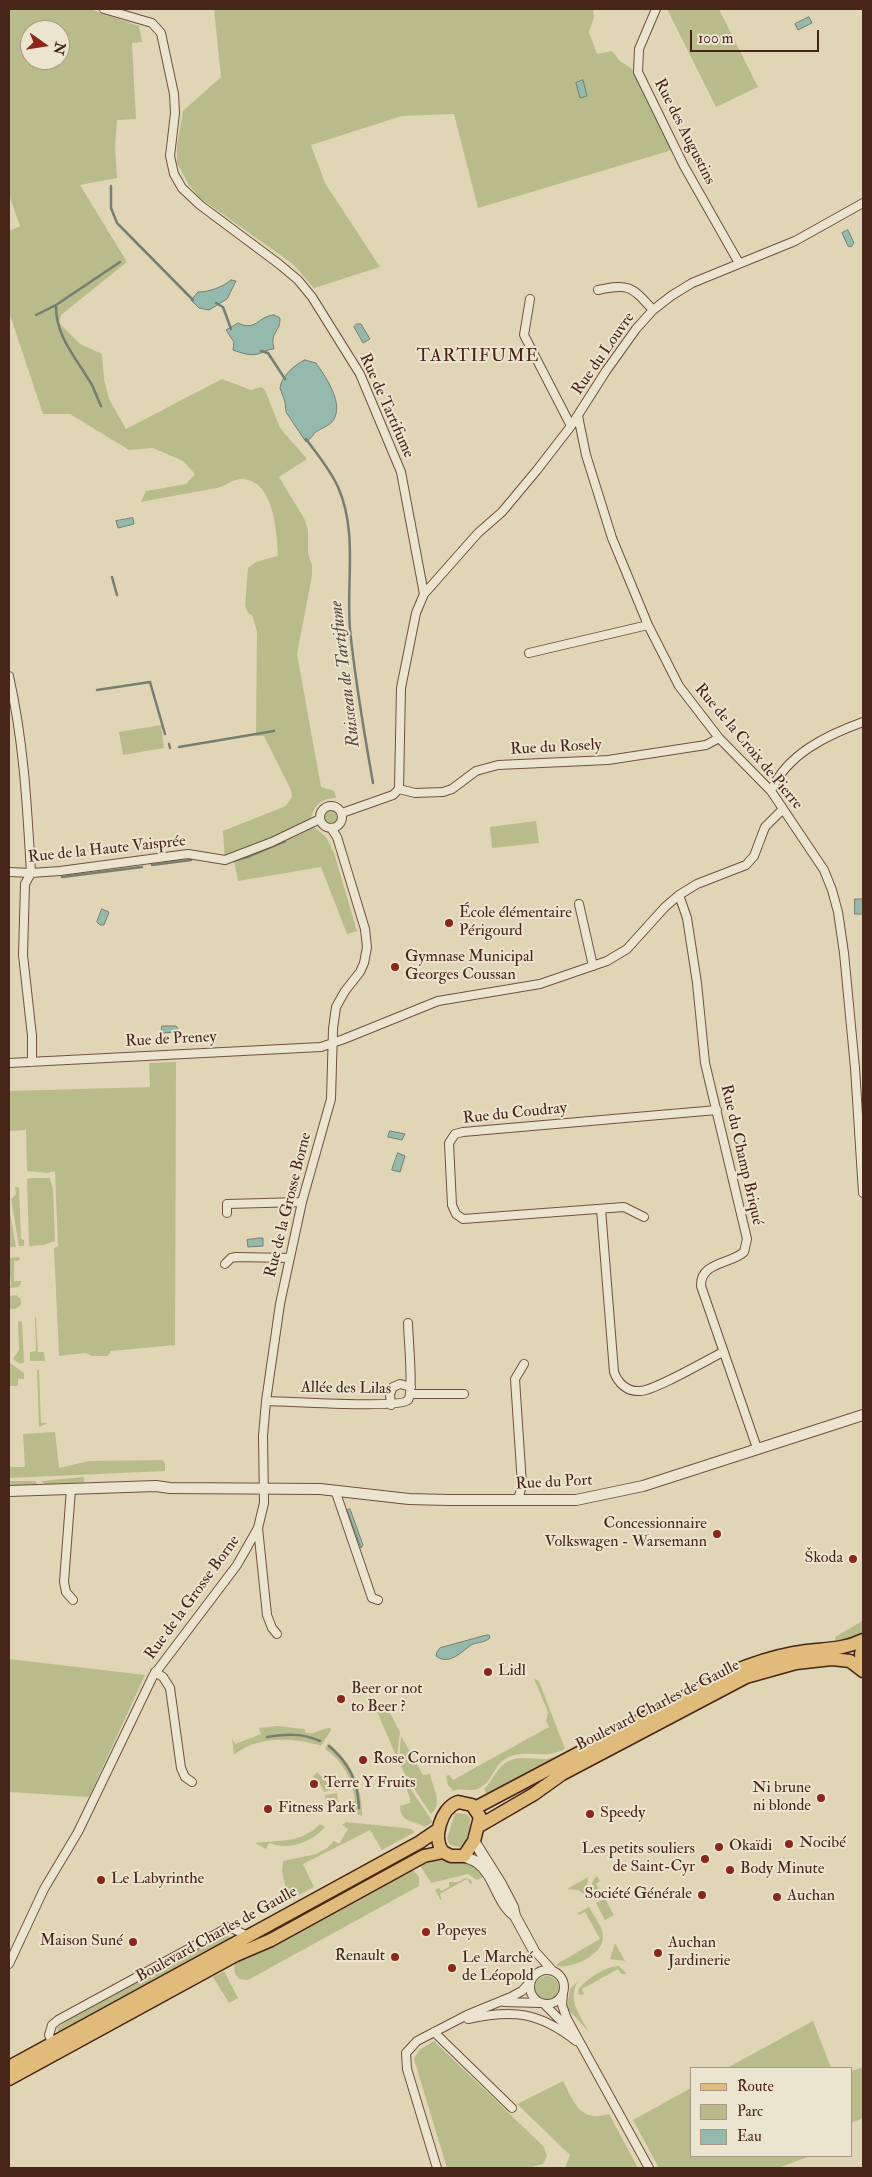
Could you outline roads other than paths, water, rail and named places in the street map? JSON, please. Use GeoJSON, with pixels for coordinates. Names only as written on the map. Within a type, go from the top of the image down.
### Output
{"type":"FeatureCollection","features":[{"type":"Feature","properties":{"kind":"main road","name":"Boulevard Charles de Gaulle"},"geometry":{"type":"LineString","coordinates":[[475,1808],[730,1673],[794,1653],[849,1647],[863,1640]]}},
{"type":"Feature","properties":{"kind":"main road"},"geometry":{"type":"LineString","coordinates":[[863,1644],[861,1654],[863,1671]]}},
{"type":"Feature","properties":{"kind":"main road","name":"Boulevard Charles de Gaulle"},"geometry":{"type":"LineString","coordinates":[[478,1826],[534,1794],[562,1774],[746,1677],[796,1663],[832,1659],[850,1661],[863,1671]]}},
{"type":"Feature","properties":{"kind":"main road"},"geometry":{"type":"LineString","coordinates":[[463,1802],[475,1808],[480,1817],[478,1826],[474,1841],[464,1856],[451,1856],[442,1852],[438,1844],[439,1829],[445,1812],[452,1804],[463,1802]]}},
{"type":"Feature","properties":{"kind":"main road","name":"Boulevard Charles de Gaulle"},"geometry":{"type":"LineString","coordinates":[[9,2067],[420,1842],[439,1829]]}},
{"type":"Feature","properties":{"kind":"main road","name":"Boulevard Charles de Gaulle"},"geometry":{"type":"LineString","coordinates":[[9,2079],[236,1955],[262,1945],[424,1856],[442,1852]]}},
{"type":"Feature","properties":{"kind":"street"},"geometry":{"type":"LineString","coordinates":[[104,9],[152,24],[159,17]]}},
{"type":"Feature","properties":{"kind":"street","name":"Rue des Augustins"},"geometry":{"type":"LineString","coordinates":[[656,9],[639,49],[638,72],[684,166],[738,263]]}},
{"type":"Feature","properties":{"kind":"street","name":"Rue de Tartifume"},"geometry":{"type":"LineString","coordinates":[[152,24],[161,33],[174,94],[175,113],[170,156],[174,174],[182,188],[200,205],[298,280],[312,297],[360,374],[401,472],[424,594]]}},
{"type":"Feature","properties":{"kind":"street","name":"Rue du Louvre"},"geometry":{"type":"LineString","coordinates":[[424,594],[478,533],[502,512],[571,426],[636,329],[653,310],[692,283],[804,237],[863,203]]}},
{"type":"Feature","properties":{"kind":"street"},"geometry":{"type":"LineString","coordinates":[[598,290],[618,286],[631,288],[653,310]]}},
{"type":"Feature","properties":{"kind":"street"},"geometry":{"type":"LineString","coordinates":[[530,299],[524,335],[571,426]]}},
{"type":"Feature","properties":{"kind":"street","name":"Rue de la Croix de Pierre"},"geometry":{"type":"LineString","coordinates":[[578,416],[586,455],[612,538],[648,626],[680,686],[719,738],[771,791],[824,870],[832,890],[838,912],[855,1068],[863,1193]]}},
{"type":"Feature","properties":{"kind":"street"},"geometry":{"type":"LineString","coordinates":[[342,813],[393,795],[399,789],[401,688],[416,613],[424,594]]}},
{"type":"Feature","properties":{"kind":"street"},"geometry":{"type":"LineString","coordinates":[[529,653],[648,626]]}},
{"type":"Feature","properties":{"kind":"street"},"geometry":{"type":"LineString","coordinates":[[9,676],[17,711],[26,772],[31,873],[25,884],[23,955],[32,1036],[32,1062]]}},
{"type":"Feature","properties":{"kind":"street"},"geometry":{"type":"LineString","coordinates":[[771,791],[784,768],[822,739],[863,722]]}},
{"type":"Feature","properties":{"kind":"street","name":"Rue du Rosely"},"geometry":{"type":"LineString","coordinates":[[399,789],[415,793],[443,792],[452,789],[476,771],[498,765],[608,760],[706,745],[719,738]]}},
{"type":"Feature","properties":{"kind":"street"},"geometry":{"type":"LineString","coordinates":[[330,806],[337,807],[342,813],[340,823],[331,828],[325,827],[320,819],[321,812],[330,806]]}},
{"type":"Feature","properties":{"kind":"street","name":"Rue de Preney"},"geometry":{"type":"LineString","coordinates":[[9,1063],[321,1047],[438,1001],[540,984],[607,961],[627,949],[665,907],[679,895],[697,884],[746,865],[754,856],[765,827],[783,809]]}},
{"type":"Feature","properties":{"kind":"street","name":"Rue de la Haute Vaisprée"},"geometry":{"type":"LineString","coordinates":[[9,872],[31,873],[188,854],[225,860],[272,842],[320,819]]}},
{"type":"Feature","properties":{"kind":"street"},"geometry":{"type":"LineString","coordinates":[[331,828],[337,837],[364,924],[367,947],[364,964],[360,972],[345,991],[336,1007],[334,1043]]}},
{"type":"Feature","properties":{"kind":"street","name":"Rue du Champ Briqué"},"geometry":{"type":"LineString","coordinates":[[679,895],[687,918],[697,983],[705,1063],[747,1239],[746,1249],[740,1255],[710,1268],[701,1278],[703,1292],[757,1448]]}},
{"type":"Feature","properties":{"kind":"street"},"geometry":{"type":"LineString","coordinates":[[579,904],[593,966]]}},
{"type":"Feature","properties":{"kind":"street","name":"Rue de la Grosse Borne"},"geometry":{"type":"LineString","coordinates":[[9,1964],[44,1889],[78,1832],[155,1672],[237,1565],[258,1528],[262,1514],[264,1488],[263,1436],[266,1401],[280,1304],[302,1202],[331,1099],[334,1043]]}},
{"type":"Feature","properties":{"kind":"street","name":"Rue du Coudray"},"geometry":{"type":"LineString","coordinates":[[644,1217],[624,1207],[474,1220],[463,1219],[456,1214],[452,1205],[448,1149],[450,1139],[455,1134],[463,1132],[716,1110]]}},
{"type":"Feature","properties":{"kind":"street"},"geometry":{"type":"LineString","coordinates":[[227,1213],[227,1204],[302,1202]]}},
{"type":"Feature","properties":{"kind":"street"},"geometry":{"type":"LineString","coordinates":[[600,1209],[614,1372],[618,1381],[630,1390],[645,1390],[723,1352]]}},
{"type":"Feature","properties":{"kind":"street"},"geometry":{"type":"LineString","coordinates":[[225,1264],[231,1258],[236,1257],[290,1258]]}},
{"type":"Feature","properties":{"kind":"street","name":"Allée des Lilas"},"geometry":{"type":"LineString","coordinates":[[266,1401],[392,1405],[405,1402],[410,1390],[408,1323]]}},
{"type":"Feature","properties":{"kind":"street"},"geometry":{"type":"LineString","coordinates":[[518,1500],[522,1485],[516,1378],[524,1364]]}},
{"type":"Feature","properties":{"kind":"street"},"geometry":{"type":"LineString","coordinates":[[392,1405],[390,1394],[393,1387],[400,1384],[410,1390],[464,1394]]}},
{"type":"Feature","properties":{"kind":"street","name":"Rue du Port"},"geometry":{"type":"LineString","coordinates":[[71,1492],[155,1493],[170,1488],[264,1488],[335,1490],[409,1499],[566,1500],[604,1495],[643,1486],[863,1415]]}},
{"type":"Feature","properties":{"kind":"street"},"geometry":{"type":"LineString","coordinates":[[335,1490],[372,1598],[378,1600]]}},
{"type":"Feature","properties":{"kind":"street"},"geometry":{"type":"LineString","coordinates":[[9,1491],[71,1492]]}},
{"type":"Feature","properties":{"kind":"street"},"geometry":{"type":"LineString","coordinates":[[9,1498],[71,1492]]}},
{"type":"Feature","properties":{"kind":"street"},"geometry":{"type":"LineString","coordinates":[[71,1492],[64,1582],[66,1592],[73,1600]]}},
{"type":"Feature","properties":{"kind":"street"},"geometry":{"type":"LineString","coordinates":[[258,1528],[267,1615],[272,1628],[277,1634]]}},
{"type":"Feature","properties":{"kind":"street"},"geometry":{"type":"LineString","coordinates":[[155,1672],[163,1677],[170,1688],[181,1768],[185,1777],[192,1782]]}},
{"type":"Feature","properties":{"kind":"street"},"geometry":{"type":"LineString","coordinates":[[474,1841],[501,1884],[513,1907],[515,1916],[533,1949],[544,1964],[563,1982],[563,2010],[649,2168]]}},
{"type":"Feature","properties":{"kind":"street"},"geometry":{"type":"LineString","coordinates":[[464,1856],[483,1868],[508,1910],[515,1916]]}},
{"type":"Feature","properties":{"kind":"street"},"geometry":{"type":"LineString","coordinates":[[52,2043],[49,2035],[54,2022],[112,1990],[229,1927],[248,1936]]}},
{"type":"Feature","properties":{"kind":"street"},"geometry":{"type":"LineString","coordinates":[[533,1949],[536,1962],[530,1993],[564,2023],[581,2044]]}},
{"type":"Feature","properties":{"kind":"street"},"geometry":{"type":"LineString","coordinates":[[438,2168],[405,2062],[406,2053],[412,2045],[434,2032],[522,1991],[532,1978],[544,1970],[553,1971]]}},
{"type":"Feature","properties":{"kind":"street"},"geometry":{"type":"LineString","coordinates":[[498,2003],[513,2001],[556,2002],[563,1993]]}},
{"type":"Feature","properties":{"kind":"street"},"geometry":{"type":"LineString","coordinates":[[456,2021],[499,2013],[527,2015],[550,2023],[581,2044]]}},
{"type":"Feature","properties":{"kind":"street"},"geometry":{"type":"LineString","coordinates":[[434,2032],[512,2108]]}},
{"type":"Feature","properties":{"kind":"water"},"geometry":{"type":"Polygon","coordinates":[[[809,17],[812,23],[798,30],[795,24],[809,17]]]}},
{"type":"Feature","properties":{"kind":"water"},"geometry":{"type":"Polygon","coordinates":[[[583,80],[587,96],[580,98],[576,83],[583,80]]]}},
{"type":"Feature","properties":{"kind":"water"},"geometry":{"type":"Polygon","coordinates":[[[848,230],[854,243],[851,247],[848,246],[842,233],[848,230]]]}},
{"type":"Feature","properties":{"kind":"water"},"geometry":{"type":"Polygon","coordinates":[[[231,280],[236,281],[227,299],[209,310],[199,308],[191,300],[198,292],[216,289],[231,280]]]}},
{"type":"Feature","properties":{"kind":"water"},"geometry":{"type":"Polygon","coordinates":[[[274,315],[280,318],[280,323],[273,339],[274,349],[252,355],[233,350],[234,342],[226,330],[238,323],[249,326],[253,325],[264,318],[274,315]]]}},
{"type":"Feature","properties":{"kind":"water"},"geometry":{"type":"Polygon","coordinates":[[[357,324],[361,324],[370,339],[363,343],[354,327],[357,324]]]}},
{"type":"Feature","properties":{"kind":"water"},"geometry":{"type":"Polygon","coordinates":[[[305,360],[316,363],[324,375],[332,388],[337,410],[332,422],[317,431],[306,442],[286,412],[280,388],[289,371],[305,360]]]}},
{"type":"Feature","properties":{"kind":"water"},"geometry":{"type":"Polygon","coordinates":[[[133,518],[134,524],[118,528],[116,521],[133,518]]]}},
{"type":"Feature","properties":{"kind":"water"},"geometry":{"type":"Polygon","coordinates":[[[855,899],[863,899],[863,914],[855,914],[855,899]]]}},
{"type":"Feature","properties":{"kind":"water"},"geometry":{"type":"Polygon","coordinates":[[[102,909],[109,912],[104,925],[100,925],[97,922],[102,909]]]}},
{"type":"Feature","properties":{"kind":"water"},"geometry":{"type":"Polygon","coordinates":[[[162,1026],[176,1026],[178,1029],[176,1032],[162,1033],[162,1026]]]}},
{"type":"Feature","properties":{"kind":"water"},"geometry":{"type":"Polygon","coordinates":[[[390,1131],[405,1134],[402,1140],[388,1137],[390,1131]]]}},
{"type":"Feature","properties":{"kind":"water"},"geometry":{"type":"Polygon","coordinates":[[[398,1153],[405,1156],[400,1172],[392,1170],[398,1153]]]}},
{"type":"Feature","properties":{"kind":"water"},"geometry":{"type":"Polygon","coordinates":[[[263,1238],[263,1246],[248,1247],[247,1240],[263,1238]]]}},
{"type":"Feature","properties":{"kind":"water"},"geometry":{"type":"Polygon","coordinates":[[[350,1509],[363,1545],[361,1548],[347,1510],[350,1509]]]}},
{"type":"Feature","properties":{"kind":"water"},"geometry":{"type":"Polygon","coordinates":[[[487,1635],[490,1638],[488,1640],[471,1645],[455,1657],[441,1659],[436,1656],[440,1648],[487,1635]]]}},
{"type":"Feature","properties":{"kind":"waterway","name":"Ruisseau de Tartifume"},"geometry":{"type":"LineString","coordinates":[[111,186],[111,208],[117,223],[193,300]]}},
{"type":"Feature","properties":{"kind":"waterway"},"geometry":{"type":"LineString","coordinates":[[36,315],[56,305],[120,262]]}},
{"type":"Feature","properties":{"kind":"waterway","name":"Ruisseau de Tartifume"},"geometry":{"type":"LineString","coordinates":[[216,303],[223,307],[231,329]]}},
{"type":"Feature","properties":{"kind":"waterway"},"geometry":{"type":"LineString","coordinates":[[56,305],[59,327],[63,337],[92,385],[101,406]]}},
{"type":"Feature","properties":{"kind":"waterway","name":"Ruisseau de Tartifume"},"geometry":{"type":"LineString","coordinates":[[261,351],[268,353],[285,379]]}},
{"type":"Feature","properties":{"kind":"waterway","name":"Ruisseau de Tartifume"},"geometry":{"type":"LineString","coordinates":[[306,439],[335,480],[344,504],[348,522],[350,539],[350,629],[357,687],[373,783]]}},
{"type":"Feature","properties":{"kind":"waterway"},"geometry":{"type":"LineString","coordinates":[[112,577],[117,595]]}},
{"type":"Feature","properties":{"kind":"waterway"},"geometry":{"type":"LineString","coordinates":[[97,690],[150,682],[165,734]]}},
{"type":"Feature","properties":{"kind":"waterway"},"geometry":{"type":"LineString","coordinates":[[179,747],[274,731]]}},
{"type":"Feature","properties":{"kind":"waterway"},"geometry":{"type":"LineString","coordinates":[[169,744],[170,748]]}},
{"type":"Feature","properties":{"kind":"waterway"},"geometry":{"type":"LineString","coordinates":[[229,862],[247,857],[285,841]]}},
{"type":"Feature","properties":{"kind":"waterway"},"geometry":{"type":"LineString","coordinates":[[152,865],[191,860]]}},
{"type":"Feature","properties":{"kind":"waterway"},"geometry":{"type":"LineString","coordinates":[[62,877],[142,867]]}},
{"type":"Feature","properties":{"kind":"waterway"},"geometry":{"type":"LineString","coordinates":[[267,1737],[294,1735],[320,1741]]}},
{"type":"Feature","properties":{"kind":"waterway"},"geometry":{"type":"LineString","coordinates":[[329,1746],[342,1759],[351,1773],[357,1789],[359,1808]]}},
{"type":"Feature","properties":{"kind":"place","name":"École élémentaire Périgourd"},"geometry":{"type":"Point","coordinates":[449,923]}},
{"type":"Feature","properties":{"kind":"place","name":"Gymnase Municipal Georges Coussan"},"geometry":{"type":"Point","coordinates":[395,967]}},
{"type":"Feature","properties":{"kind":"place","name":"Concessionnaire Volkswagen - Warsemann"},"geometry":{"type":"Point","coordinates":[717,1534]}},
{"type":"Feature","properties":{"kind":"place","name":"Škoda"},"geometry":{"type":"Point","coordinates":[853,1559]}},
{"type":"Feature","properties":{"kind":"place","name":"Lidl"},"geometry":{"type":"Point","coordinates":[488,1672]}},
{"type":"Feature","properties":{"kind":"place","name":"Beer or not to Beer ?"},"geometry":{"type":"Point","coordinates":[341,1699]}},
{"type":"Feature","properties":{"kind":"place","name":"Rose Cornichon"},"geometry":{"type":"Point","coordinates":[363,1760]}},
{"type":"Feature","properties":{"kind":"place","name":"Terre Y Fruits"},"geometry":{"type":"Point","coordinates":[314,1784]}},
{"type":"Feature","properties":{"kind":"place","name":"Ni brune ni blonde"},"geometry":{"type":"Point","coordinates":[821,1798]}},
{"type":"Feature","properties":{"kind":"place","name":"Fitness Park"},"geometry":{"type":"Point","coordinates":[268,1809]}},
{"type":"Feature","properties":{"kind":"place","name":"Speedy"},"geometry":{"type":"Point","coordinates":[590,1814]}},
{"type":"Feature","properties":{"kind":"place","name":"Nocibé"},"geometry":{"type":"Point","coordinates":[789,1844]}},
{"type":"Feature","properties":{"kind":"place","name":"Okaïdi"},"geometry":{"type":"Point","coordinates":[719,1847]}},
{"type":"Feature","properties":{"kind":"place","name":"Les petits souliers de Saint-Cyr"},"geometry":{"type":"Point","coordinates":[705,1859]}},
{"type":"Feature","properties":{"kind":"place","name":"Body Minute"},"geometry":{"type":"Point","coordinates":[730,1870]}},
{"type":"Feature","properties":{"kind":"place","name":"Le Labyrinthe"},"geometry":{"type":"Point","coordinates":[101,1880]}},
{"type":"Feature","properties":{"kind":"place","name":"Société Générale"},"geometry":{"type":"Point","coordinates":[702,1895]}},
{"type":"Feature","properties":{"kind":"place","name":"Auchan"},"geometry":{"type":"Point","coordinates":[777,1897]}},
{"type":"Feature","properties":{"kind":"place","name":"Popeyes"},"geometry":{"type":"Point","coordinates":[426,1932]}},
{"type":"Feature","properties":{"kind":"place","name":"Maison Suné"},"geometry":{"type":"Point","coordinates":[133,1942]}},
{"type":"Feature","properties":{"kind":"place","name":"Auchan Jardinerie"},"geometry":{"type":"Point","coordinates":[658,1953]}},
{"type":"Feature","properties":{"kind":"place","name":"Renault"},"geometry":{"type":"Point","coordinates":[395,1957]}},
{"type":"Feature","properties":{"kind":"place","name":"Le Marché de Léopold"},"geometry":{"type":"Point","coordinates":[452,1968]}},
{"type":"Feature","properties":{"kind":"district","name":"TARTIFUME"},"geometry":{"type":"Point","coordinates":[478,357]}}]}
